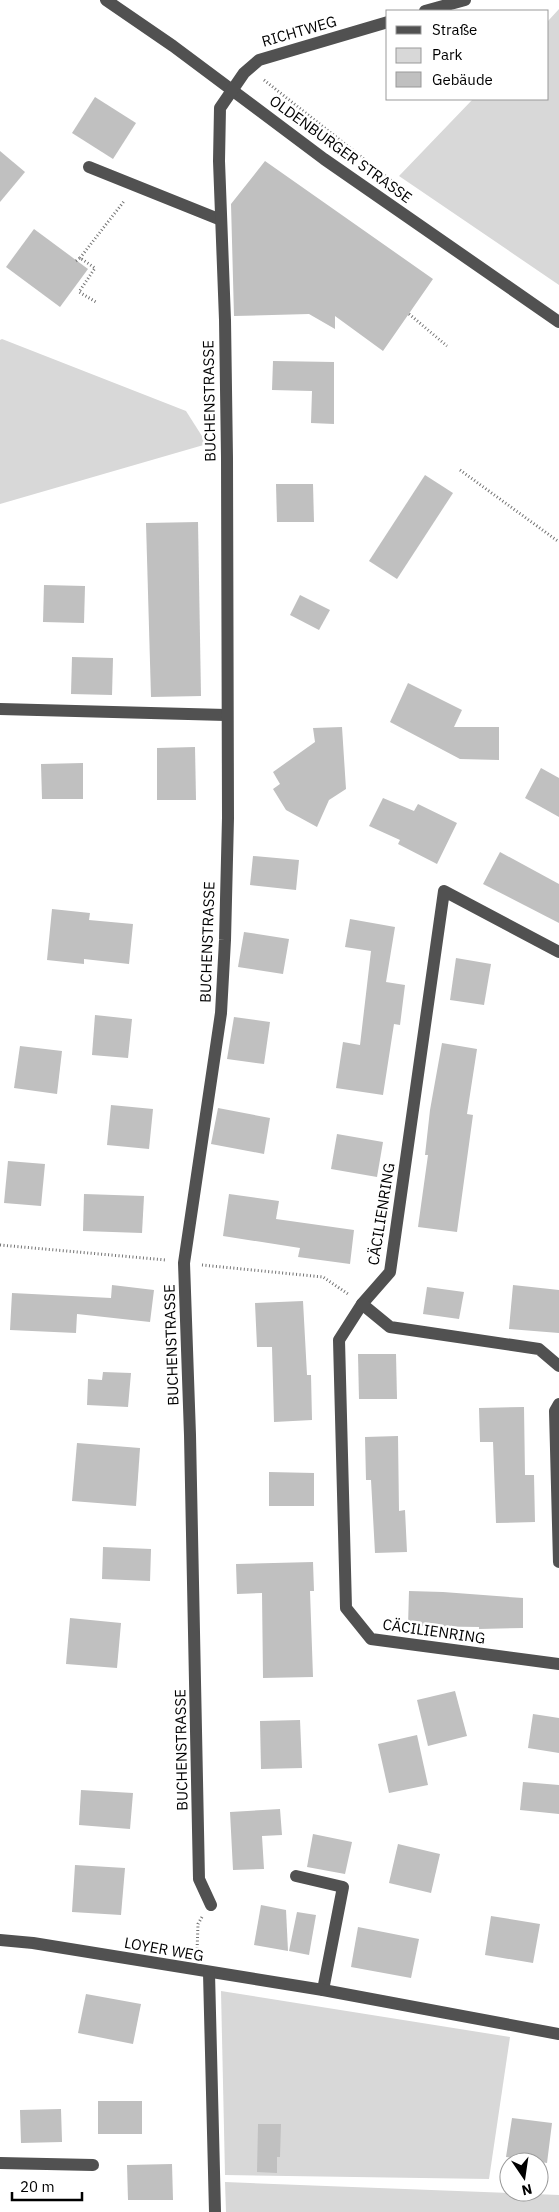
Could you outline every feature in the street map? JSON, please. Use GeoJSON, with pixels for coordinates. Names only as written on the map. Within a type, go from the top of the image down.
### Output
{"type":"FeatureCollection","features":[{"type":"Feature","properties":{"kind":"street","name":"OLDENBURGER STRASSE"},"geometry":{"type":"LineString","coordinates":[[106,0],[232,89],[324,158],[559,322]]}},
{"type":"Feature","properties":{"kind":"street"},"geometry":{"type":"LineString","coordinates":[[429,10],[465,0]]}},
{"type":"Feature","properties":{"kind":"street","name":"RICHTWEG"},"geometry":{"type":"LineString","coordinates":[[232,89],[244,72],[259,60],[386,23]]}},
{"type":"Feature","properties":{"kind":"street","name":"BUCHENSTRASSE"},"geometry":{"type":"LineString","coordinates":[[211,1904],[199,1879],[192,1484],[184,1263],[221,1013],[228,818],[226,715],[227,458],[219,162],[220,108],[232,89]]}},
{"type":"Feature","properties":{"kind":"street"},"geometry":{"type":"LineString","coordinates":[[89,167],[221,220]]}},
{"type":"Feature","properties":{"kind":"street"},"geometry":{"type":"LineString","coordinates":[[0,710],[226,715]]}},
{"type":"Feature","properties":{"kind":"street","name":"CÄCILIENRING"},"geometry":{"type":"LineString","coordinates":[[559,952],[444,891],[390,1272],[362,1304],[339,1340],[346,1608],[371,1639],[559,1664]]}},
{"type":"Feature","properties":{"kind":"street"},"geometry":{"type":"LineString","coordinates":[[362,1304],[390,1327],[539,1349],[559,1366]]}},
{"type":"Feature","properties":{"kind":"street"},"geometry":{"type":"LineString","coordinates":[[559,1404],[555,1411],[559,1562]]}},
{"type":"Feature","properties":{"kind":"street"},"geometry":{"type":"LineString","coordinates":[[296,1876],[343,1887],[323,1990]]}},
{"type":"Feature","properties":{"kind":"street","name":"LOYER WEG"},"geometry":{"type":"LineString","coordinates":[[0,1940],[33,1943],[323,1990],[559,2034]]}},
{"type":"Feature","properties":{"kind":"street"},"geometry":{"type":"LineString","coordinates":[[203,1972],[215,2212]]}},
{"type":"Feature","properties":{"kind":"street"},"geometry":{"type":"LineString","coordinates":[[0,2163],[93,2165]]}},
{"type":"Feature","properties":{"kind":"path"},"geometry":{"type":"LineString","coordinates":[[244,72],[263,79],[400,188]]}},
{"type":"Feature","properties":{"kind":"path"},"geometry":{"type":"LineString","coordinates":[[96,302],[79,292],[95,268],[78,259],[136,186]]}},
{"type":"Feature","properties":{"kind":"path"},"geometry":{"type":"LineString","coordinates":[[408,314],[447,346]]}},
{"type":"Feature","properties":{"kind":"path"},"geometry":{"type":"LineString","coordinates":[[460,470],[559,542]]}},
{"type":"Feature","properties":{"kind":"path"},"geometry":{"type":"LineString","coordinates":[[0,1244],[323,1276],[362,1304]]}},
{"type":"Feature","properties":{"kind":"path"},"geometry":{"type":"LineString","coordinates":[[203,1972],[198,1924],[211,1904]]}},
{"type":"Feature","properties":{"kind":"green space"},"geometry":{"type":"Polygon","coordinates":[[[559,9],[559,285],[399,176],[472,100],[549,100],[549,20],[559,9]]]}},
{"type":"Feature","properties":{"kind":"green space"},"geometry":{"type":"Polygon","coordinates":[[[2,339],[186,411],[207,444],[0,504],[0,340],[2,339]]]}},
{"type":"Feature","properties":{"kind":"green space"},"geometry":{"type":"Polygon","coordinates":[[[221,1991],[510,2037],[489,2179],[225,2175],[221,1991]]]}},
{"type":"Feature","properties":{"kind":"green space"},"geometry":{"type":"Polygon","coordinates":[[[225,2182],[499,2193],[499,2202],[549,2202],[549,2195],[559,2195],[559,2212],[226,2212],[225,2182]]]}},
{"type":"Feature","properties":{"kind":"building"},"geometry":{"type":"Polygon","coordinates":[[[95,97],[136,123],[113,159],[72,133],[95,97]]]}},
{"type":"Feature","properties":{"kind":"building"},"geometry":{"type":"Polygon","coordinates":[[[0,151],[25,172],[0,202],[0,151]]]}},
{"type":"Feature","properties":{"kind":"building"},"geometry":{"type":"Polygon","coordinates":[[[265,161],[433,279],[383,351],[335,316],[335,329],[309,314],[234,316],[231,204],[265,161]]]}},
{"type":"Feature","properties":{"kind":"building"},"geometry":{"type":"Polygon","coordinates":[[[34,229],[88,269],[60,307],[6,267],[34,229]]]}},
{"type":"Feature","properties":{"kind":"building"},"geometry":{"type":"Polygon","coordinates":[[[273,361],[334,362],[334,424],[311,423],[312,391],[272,390],[273,361]]]}},
{"type":"Feature","properties":{"kind":"building"},"geometry":{"type":"Polygon","coordinates":[[[425,475],[453,493],[397,579],[369,561],[425,475]]]}},
{"type":"Feature","properties":{"kind":"building"},"geometry":{"type":"Polygon","coordinates":[[[276,484],[313,484],[314,522],[277,522],[276,484]]]}},
{"type":"Feature","properties":{"kind":"building"},"geometry":{"type":"Polygon","coordinates":[[[198,522],[201,696],[151,697],[146,523],[198,522]]]}},
{"type":"Feature","properties":{"kind":"building"},"geometry":{"type":"Polygon","coordinates":[[[44,585],[85,586],[84,623],[43,622],[44,585]]]}},
{"type":"Feature","properties":{"kind":"building"},"geometry":{"type":"Polygon","coordinates":[[[300,595],[330,610],[319,630],[290,615],[300,595]]]}},
{"type":"Feature","properties":{"kind":"building"},"geometry":{"type":"Polygon","coordinates":[[[72,657],[113,658],[112,695],[71,694],[72,657]]]}},
{"type":"Feature","properties":{"kind":"building"},"geometry":{"type":"Polygon","coordinates":[[[408,683],[462,710],[454,727],[499,727],[499,760],[460,759],[390,722],[408,683]]]}},
{"type":"Feature","properties":{"kind":"building"},"geometry":{"type":"Polygon","coordinates":[[[342,727],[346,789],[329,800],[317,827],[286,810],[273,789],[280,784],[273,772],[315,742],[313,728],[342,727]]]}},
{"type":"Feature","properties":{"kind":"building"},"geometry":{"type":"Polygon","coordinates":[[[195,747],[196,800],[157,800],[157,748],[195,747]]]}},
{"type":"Feature","properties":{"kind":"building"},"geometry":{"type":"Polygon","coordinates":[[[83,763],[83,799],[42,799],[41,764],[83,763]]]}},
{"type":"Feature","properties":{"kind":"building"},"geometry":{"type":"Polygon","coordinates":[[[541,768],[559,778],[559,817],[525,798],[541,768]]]}},
{"type":"Feature","properties":{"kind":"building"},"geometry":{"type":"Polygon","coordinates":[[[383,798],[414,811],[418,804],[457,823],[437,864],[398,844],[400,840],[369,826],[383,798]]]}},
{"type":"Feature","properties":{"kind":"building"},"geometry":{"type":"Polygon","coordinates":[[[500,852],[559,884],[559,923],[483,884],[500,852]]]}},
{"type":"Feature","properties":{"kind":"building"},"geometry":{"type":"Polygon","coordinates":[[[253,856],[299,860],[296,890],[250,885],[253,856]]]}},
{"type":"Feature","properties":{"kind":"building"},"geometry":{"type":"Polygon","coordinates":[[[52,909],[90,913],[89,920],[133,924],[129,964],[84,959],[84,964],[47,960],[52,909]]]}},
{"type":"Feature","properties":{"kind":"building"},"geometry":{"type":"Polygon","coordinates":[[[350,919],[395,927],[386,982],[405,985],[400,1025],[394,1024],[383,1095],[336,1088],[343,1042],[360,1045],[371,951],[345,947],[350,919]]]}},
{"type":"Feature","properties":{"kind":"building"},"geometry":{"type":"Polygon","coordinates":[[[244,932],[289,939],[283,974],[238,967],[244,932]]]}},
{"type":"Feature","properties":{"kind":"building"},"geometry":{"type":"Polygon","coordinates":[[[456,958],[491,964],[484,1005],[450,1000],[456,958]]]}},
{"type":"Feature","properties":{"kind":"building"},"geometry":{"type":"Polygon","coordinates":[[[95,1015],[132,1019],[128,1058],[92,1055],[95,1015]]]}},
{"type":"Feature","properties":{"kind":"building"},"geometry":{"type":"Polygon","coordinates":[[[234,1017],[270,1022],[264,1064],[227,1059],[234,1017]]]}},
{"type":"Feature","properties":{"kind":"building"},"geometry":{"type":"Polygon","coordinates":[[[442,1043],[477,1049],[467,1114],[473,1115],[457,1232],[418,1227],[428,1155],[425,1155],[430,1110],[442,1043]]]}},
{"type":"Feature","properties":{"kind":"building"},"geometry":{"type":"Polygon","coordinates":[[[20,1046],[62,1051],[57,1094],[14,1088],[20,1046]]]}},
{"type":"Feature","properties":{"kind":"building"},"geometry":{"type":"Polygon","coordinates":[[[111,1105],[153,1109],[149,1149],[107,1145],[111,1105]]]}},
{"type":"Feature","properties":{"kind":"building"},"geometry":{"type":"Polygon","coordinates":[[[218,1108],[270,1118],[264,1154],[211,1144],[218,1108]]]}},
{"type":"Feature","properties":{"kind":"building"},"geometry":{"type":"Polygon","coordinates":[[[337,1134],[383,1142],[377,1177],[331,1169],[337,1134]]]}},
{"type":"Feature","properties":{"kind":"building"},"geometry":{"type":"Polygon","coordinates":[[[8,1161],[45,1164],[41,1206],[4,1203],[8,1161]]]}},
{"type":"Feature","properties":{"kind":"building"},"geometry":{"type":"Polygon","coordinates":[[[84,1194],[144,1196],[142,1233],[83,1231],[84,1194]]]}},
{"type":"Feature","properties":{"kind":"building"},"geometry":{"type":"Polygon","coordinates":[[[229,1194],[279,1201],[276,1219],[354,1230],[350,1264],[298,1257],[300,1248],[223,1236],[229,1194]]]}},
{"type":"Feature","properties":{"kind":"building"},"geometry":{"type":"Polygon","coordinates":[[[112,1285],[154,1290],[150,1322],[77,1314],[76,1333],[10,1330],[12,1293],[111,1298],[112,1285]]]}},
{"type":"Feature","properties":{"kind":"building"},"geometry":{"type":"Polygon","coordinates":[[[513,1285],[559,1290],[559,1333],[509,1329],[513,1285]]]}},
{"type":"Feature","properties":{"kind":"building"},"geometry":{"type":"Polygon","coordinates":[[[427,1287],[464,1292],[459,1319],[423,1314],[427,1287]]]}},
{"type":"Feature","properties":{"kind":"building"},"geometry":{"type":"Polygon","coordinates":[[[303,1301],[307,1375],[311,1375],[312,1420],[274,1422],[272,1347],[257,1347],[255,1303],[303,1301]]]}},
{"type":"Feature","properties":{"kind":"building"},"geometry":{"type":"Polygon","coordinates":[[[358,1354],[396,1354],[397,1399],[359,1399],[358,1354]]]}},
{"type":"Feature","properties":{"kind":"building"},"geometry":{"type":"Polygon","coordinates":[[[103,1372],[131,1373],[128,1407],[87,1405],[88,1379],[102,1380],[103,1372]]]}},
{"type":"Feature","properties":{"kind":"building"},"geometry":{"type":"Polygon","coordinates":[[[524,1407],[525,1475],[534,1475],[535,1522],[496,1523],[493,1442],[480,1442],[479,1408],[524,1407]]]}},
{"type":"Feature","properties":{"kind":"building"},"geometry":{"type":"Polygon","coordinates":[[[398,1436],[399,1511],[405,1510],[407,1552],[375,1553],[371,1480],[366,1480],[365,1437],[398,1436]]]}},
{"type":"Feature","properties":{"kind":"building"},"geometry":{"type":"Polygon","coordinates":[[[77,1443],[140,1448],[136,1506],[72,1501],[77,1443]]]}},
{"type":"Feature","properties":{"kind":"building"},"geometry":{"type":"Polygon","coordinates":[[[269,1472],[314,1473],[314,1506],[269,1506],[269,1472]]]}},
{"type":"Feature","properties":{"kind":"building"},"geometry":{"type":"Polygon","coordinates":[[[103,1547],[151,1549],[150,1581],[102,1579],[103,1547]]]}},
{"type":"Feature","properties":{"kind":"building"},"geometry":{"type":"Polygon","coordinates":[[[313,1562],[314,1591],[310,1591],[313,1677],[263,1678],[262,1593],[237,1594],[236,1564],[313,1562]]]}},
{"type":"Feature","properties":{"kind":"building"},"geometry":{"type":"Polygon","coordinates":[[[409,1591],[523,1598],[523,1628],[479,1629],[479,1627],[408,1626],[409,1591]]]}},
{"type":"Feature","properties":{"kind":"building"},"geometry":{"type":"Polygon","coordinates":[[[70,1618],[121,1623],[117,1668],[66,1664],[70,1618]]]}},
{"type":"Feature","properties":{"kind":"building"},"geometry":{"type":"Polygon","coordinates":[[[455,1691],[467,1736],[428,1746],[417,1700],[455,1691]]]}},
{"type":"Feature","properties":{"kind":"building"},"geometry":{"type":"Polygon","coordinates":[[[533,1714],[559,1718],[559,1753],[528,1748],[533,1714]]]}},
{"type":"Feature","properties":{"kind":"building"},"geometry":{"type":"Polygon","coordinates":[[[300,1720],[302,1768],[261,1769],[260,1721],[300,1720]]]}},
{"type":"Feature","properties":{"kind":"building"},"geometry":{"type":"Polygon","coordinates":[[[417,1735],[428,1785],[389,1793],[378,1744],[417,1735]]]}},
{"type":"Feature","properties":{"kind":"building"},"geometry":{"type":"Polygon","coordinates":[[[523,1782],[559,1785],[559,1814],[520,1810],[523,1782]]]}},
{"type":"Feature","properties":{"kind":"building"},"geometry":{"type":"Polygon","coordinates":[[[81,1790],[133,1793],[130,1829],[79,1825],[81,1790]]]}},
{"type":"Feature","properties":{"kind":"building"},"geometry":{"type":"Polygon","coordinates":[[[280,1809],[282,1835],[262,1836],[264,1869],[233,1870],[230,1812],[280,1809]]]}},
{"type":"Feature","properties":{"kind":"building"},"geometry":{"type":"Polygon","coordinates":[[[313,1834],[352,1842],[345,1874],[307,1867],[313,1834]]]}},
{"type":"Feature","properties":{"kind":"building"},"geometry":{"type":"Polygon","coordinates":[[[398,1844],[440,1854],[431,1893],[389,1883],[398,1844]]]}},
{"type":"Feature","properties":{"kind":"building"},"geometry":{"type":"Polygon","coordinates":[[[75,1865],[125,1868],[121,1915],[72,1912],[75,1865]]]}},
{"type":"Feature","properties":{"kind":"building"},"geometry":{"type":"Polygon","coordinates":[[[261,1905],[286,1910],[288,1951],[254,1945],[261,1905]]]}},
{"type":"Feature","properties":{"kind":"building"},"geometry":{"type":"Polygon","coordinates":[[[297,1912],[316,1915],[309,1955],[289,1951],[297,1912]]]}},
{"type":"Feature","properties":{"kind":"building"},"geometry":{"type":"Polygon","coordinates":[[[491,1916],[540,1924],[533,1963],[485,1955],[491,1916]]]}},
{"type":"Feature","properties":{"kind":"building"},"geometry":{"type":"Polygon","coordinates":[[[358,1927],[419,1939],[411,1978],[351,1967],[358,1927]]]}},
{"type":"Feature","properties":{"kind":"building"},"geometry":{"type":"Polygon","coordinates":[[[86,1994],[141,2004],[133,2044],[78,2033],[86,1994]]]}},
{"type":"Feature","properties":{"kind":"building"},"geometry":{"type":"Polygon","coordinates":[[[98,2101],[142,2101],[142,2134],[98,2134],[98,2101]]]}},
{"type":"Feature","properties":{"kind":"building"},"geometry":{"type":"Polygon","coordinates":[[[61,2109],[62,2142],[21,2143],[20,2110],[61,2109]]]}},
{"type":"Feature","properties":{"kind":"building"},"geometry":{"type":"Polygon","coordinates":[[[512,2118],[552,2123],[548,2152],[507,2152],[512,2118]]]}},
{"type":"Feature","properties":{"kind":"building"},"geometry":{"type":"Polygon","coordinates":[[[258,2124],[281,2124],[280,2157],[277,2157],[277,2173],[257,2172],[258,2124]]]}},
{"type":"Feature","properties":{"kind":"building"},"geometry":{"type":"Polygon","coordinates":[[[172,2164],[173,2200],[128,2200],[127,2165],[172,2164]]]}}]}
